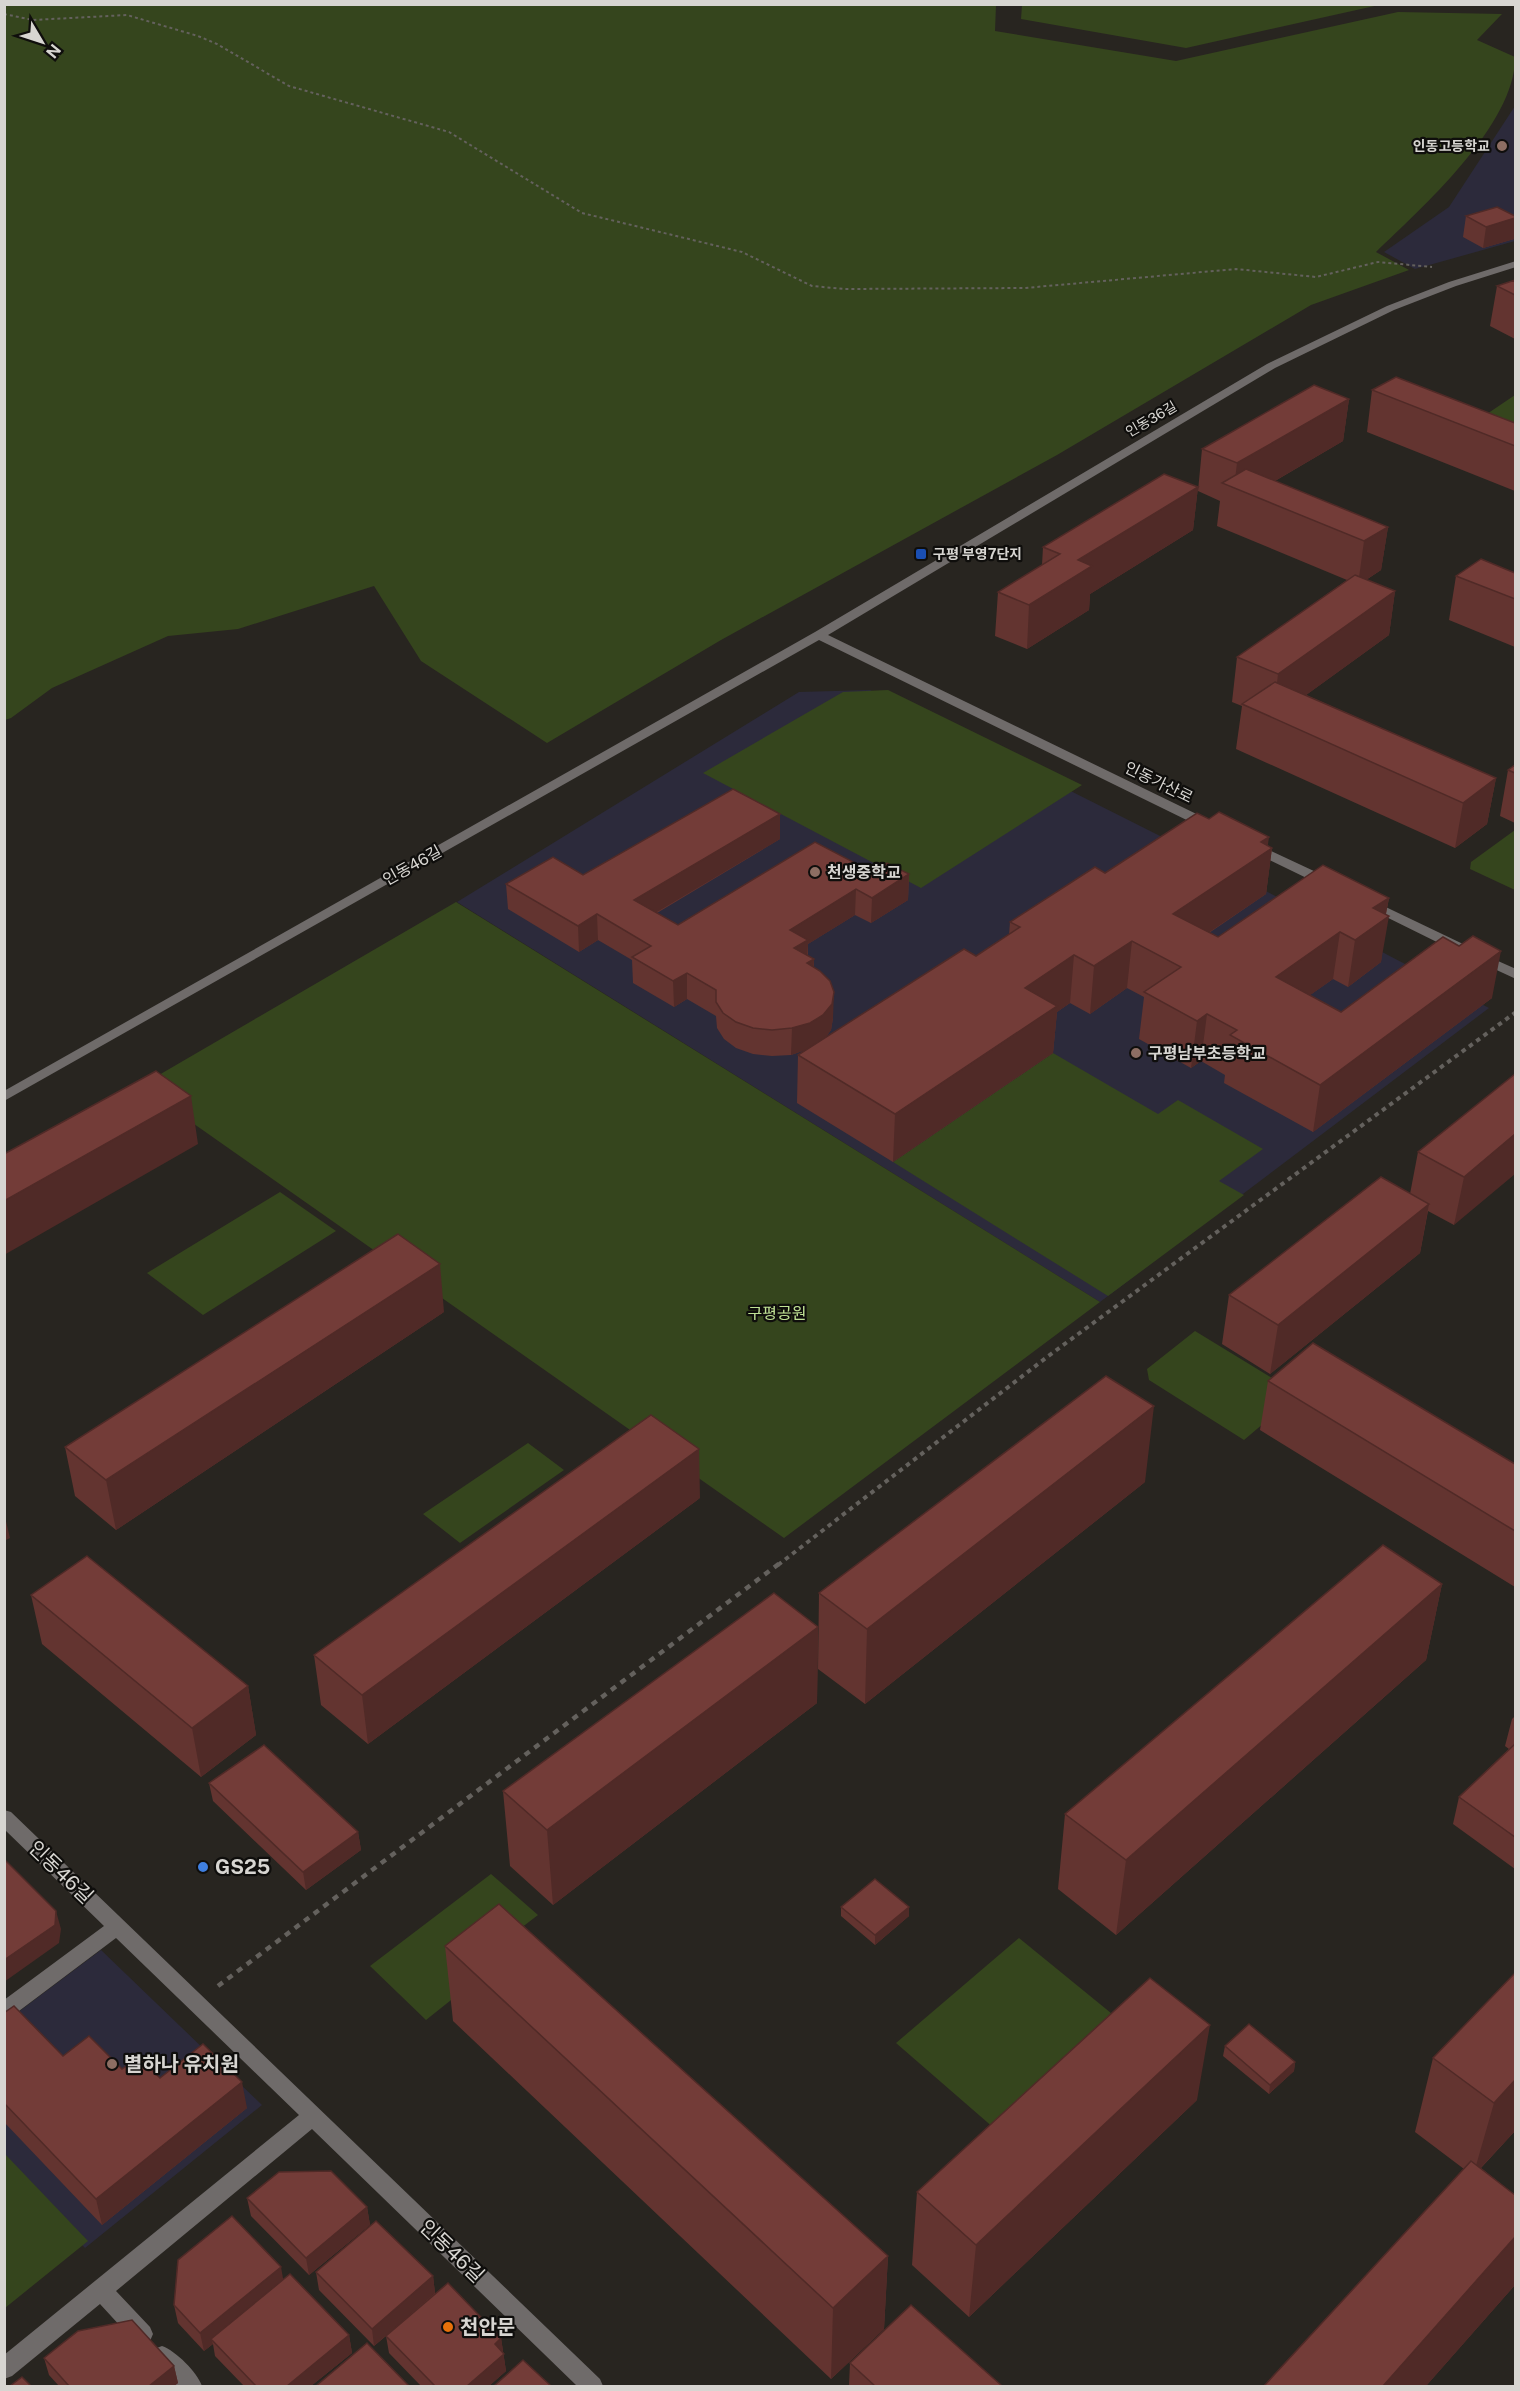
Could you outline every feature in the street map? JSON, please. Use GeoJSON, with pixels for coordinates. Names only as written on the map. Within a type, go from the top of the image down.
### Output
{"type":"FeatureCollection","features":[{"type":"Feature","properties":{"kind":"street","name":"인동36길"},"geometry":{"type":"LineString","coordinates":[[819,635],[1271,366],[1339,331],[1388,310],[1473,276],[1515,264]]}},
{"type":"Feature","properties":{"kind":"street","name":"인동가산로"},"geometry":{"type":"LineString","coordinates":[[819,635],[1218,830]]}},
{"type":"Feature","properties":{"kind":"street","name":"인동46길"},"geometry":{"type":"LineString","coordinates":[[4,1097],[819,635]]}},
{"type":"Feature","properties":{"kind":"street"},"geometry":{"type":"LineString","coordinates":[[1240,840],[1335,886]]}},
{"type":"Feature","properties":{"kind":"street"},"geometry":{"type":"LineString","coordinates":[[1356,897],[1515,975]]}},
{"type":"Feature","properties":{"kind":"street","name":"인동46길"},"geometry":{"type":"LineString","coordinates":[[4,1817],[592,2386]]}},
{"type":"Feature","properties":{"kind":"street"},"geometry":{"type":"LineString","coordinates":[[4,2011],[117,1927]]}},
{"type":"Feature","properties":{"kind":"street"},"geometry":{"type":"LineString","coordinates":[[4,2369],[313,2116]]}},
{"type":"Feature","properties":{"kind":"street"},"geometry":{"type":"LineString","coordinates":[[101,2290],[191,2386]]}},
{"type":"Feature","properties":{"kind":"path"},"geometry":{"type":"LineString","coordinates":[[4,14],[33,20],[127,15],[198,36],[217,44],[289,86],[450,132],[582,213],[742,252],[812,286],[845,289],[1025,288],[1236,269],[1316,278],[1378,262],[1442,268]]}},
{"type":"Feature","properties":{"kind":"path"},"geometry":{"type":"LineString","coordinates":[[196,2003],[753,1584],[1037,1364],[1515,1012]]}},
{"type":"Feature","properties":{"kind":"shaded area","name":"인동고등학교"},"geometry":{"type":"Polygon","coordinates":[[[1515,106],[1515,241],[1415,269],[1384,252],[1449,207],[1515,106]]]}},
{"type":"Feature","properties":{"kind":"shaded area"},"geometry":{"type":"Polygon","coordinates":[[[870,690],[1172,842],[1489,1008],[1100,1302],[457,902],[799,692],[870,690]]]}},
{"type":"Feature","properties":{"kind":"shaded area","name":"별하나 유치원"},"geometry":{"type":"Polygon","coordinates":[[[101,1950],[262,2105],[85,2248],[5,2163],[5,2022],[101,1950]]]}},
{"type":"Feature","properties":{"kind":"green space"},"geometry":{"type":"Polygon","coordinates":[[[1022,4],[1379,5],[1186,48],[1021,19],[1022,4]]]}},
{"type":"Feature","properties":{"kind":"green space"},"geometry":{"type":"Polygon","coordinates":[[[4,5],[996,5],[995,31],[1176,61],[1398,12],[1502,14],[1477,40],[1515,57],[1511,83],[1500,110],[1484,137],[1440,189],[1376,252],[1409,270],[1311,305],[1057,455],[721,640],[547,743],[421,661],[374,586],[238,629],[168,636],[52,688],[5,720],[4,5]]]}},
{"type":"Feature","properties":{"kind":"green space"},"geometry":{"type":"Polygon","coordinates":[[[1515,395],[1515,434],[1478,420],[1515,395]]]}},
{"type":"Feature","properties":{"kind":"green space"},"geometry":{"type":"Polygon","coordinates":[[[888,690],[1082,785],[921,888],[703,773],[843,692],[888,690]]]}},
{"type":"Feature","properties":{"kind":"green space"},"geometry":{"type":"Polygon","coordinates":[[[1515,830],[1515,890],[1470,869],[1471,862],[1515,830]]]}},
{"type":"Feature","properties":{"kind":"green space","name":"구평공원"},"geometry":{"type":"Polygon","coordinates":[[[456,902],[1100,1302],[784,1538],[140,1086],[456,902]]]}},
{"type":"Feature","properties":{"kind":"green space"},"geometry":{"type":"Polygon","coordinates":[[[1053,1053],[1158,1114],[1178,1100],[1263,1149],[1219,1181],[1244,1195],[1108,1296],[893,1162],[1053,1053]]]}},
{"type":"Feature","properties":{"kind":"green space"},"geometry":{"type":"Polygon","coordinates":[[[280,1192],[336,1231],[203,1315],[147,1273],[280,1192]]]}},
{"type":"Feature","properties":{"kind":"green space"},"geometry":{"type":"Polygon","coordinates":[[[1195,1331],[1298,1394],[1244,1440],[1149,1380],[1147,1369],[1195,1331]]]}},
{"type":"Feature","properties":{"kind":"green space"},"geometry":{"type":"Polygon","coordinates":[[[528,1443],[564,1470],[460,1543],[423,1514],[528,1443]]]}},
{"type":"Feature","properties":{"kind":"green space"},"geometry":{"type":"Polygon","coordinates":[[[491,1874],[538,1915],[483,1957],[480,1977],[426,2020],[370,1966],[491,1874]]]}},
{"type":"Feature","properties":{"kind":"green space"},"geometry":{"type":"Polygon","coordinates":[[[1019,1938],[1133,2031],[1010,2142],[896,2043],[1019,1938]]]}},
{"type":"Feature","properties":{"kind":"green space"},"geometry":{"type":"Polygon","coordinates":[[[5,2154],[88,2241],[5,2308],[5,2154]]]}},
{"type":"Feature","properties":{"kind":"building"},"geometry":{"type":"Polygon","coordinates":[[[1497,207],[1515,218],[1486,227],[1466,216],[1497,207]]]}},
{"type":"Feature","properties":{"kind":"building"},"geometry":{"type":"Polygon","coordinates":[[[1515,280],[1515,295],[1497,286],[1515,280]]]}},
{"type":"Feature","properties":{"kind":"building"},"geometry":{"type":"Polygon","coordinates":[[[1396,377],[1515,423],[1515,446],[1372,390],[1396,377]]]}},
{"type":"Feature","properties":{"kind":"building"},"geometry":{"type":"Polygon","coordinates":[[[1314,385],[1349,399],[1237,463],[1202,449],[1314,385]]]}},
{"type":"Feature","properties":{"kind":"building"},"geometry":{"type":"Polygon","coordinates":[[[1246,469],[1388,527],[1364,541],[1222,483],[1246,469]]]}},
{"type":"Feature","properties":{"kind":"building"},"geometry":{"type":"Polygon","coordinates":[[[1164,474],[1198,487],[1078,560],[1092,566],[1029,605],[998,592],[1060,554],[1043,547],[1164,474]]]}},
{"type":"Feature","properties":{"kind":"building"},"geometry":{"type":"Polygon","coordinates":[[[1481,559],[1515,573],[1515,599],[1456,576],[1481,559]]]}},
{"type":"Feature","properties":{"kind":"building"},"geometry":{"type":"Polygon","coordinates":[[[1355,575],[1395,591],[1278,674],[1237,657],[1355,575]]]}},
{"type":"Feature","properties":{"kind":"building"},"geometry":{"type":"Polygon","coordinates":[[[1275,682],[1496,778],[1463,803],[1242,704],[1275,682]]]}},
{"type":"Feature","properties":{"kind":"building"},"geometry":{"type":"Polygon","coordinates":[[[1515,765],[1515,773],[1508,770],[1515,765]]]}},
{"type":"Feature","properties":{"kind":"building"},"geometry":{"type":"Polygon","coordinates":[[[733,789],[780,814],[634,900],[678,925],[815,842],[872,872],[887,863],[909,874],[872,898],[856,889],[790,930],[808,940],[794,948],[814,959],[807,963],[830,981],[834,992],[832,1004],[823,1015],[810,1023],[772,1030],[753,1028],[736,1022],[723,1013],[716,1002],[716,990],[687,973],[673,981],[632,957],[651,946],[597,914],[578,926],[506,884],[553,857],[583,875],[733,789]]]}},
{"type":"Feature","properties":{"kind":"building"},"geometry":{"type":"Polygon","coordinates":[[[1219,812],[1269,837],[1261,842],[1272,848],[1173,914],[1218,937],[1323,865],[1389,898],[1373,908],[1389,916],[1355,940],[1340,932],[1276,977],[1341,1012],[1443,937],[1459,946],[1473,936],[1501,951],[1320,1085],[1230,1035],[1237,1030],[1207,1014],[1197,1021],[1144,992],[1181,967],[1132,941],[1094,966],[1074,955],[1025,988],[1057,1006],[895,1114],[798,1055],[964,949],[976,956],[1020,927],[1010,922],[1095,867],[1105,873],[1197,813],[1209,819],[1219,812]]]}},
{"type":"Feature","properties":{"kind":"building"},"geometry":{"type":"Polygon","coordinates":[[[156,1071],[191,1096],[4,1201],[4,1154],[156,1071]]]}},
{"type":"Feature","properties":{"kind":"building"},"geometry":{"type":"Polygon","coordinates":[[[1515,1074],[1515,1134],[1464,1177],[1418,1152],[1515,1074]]]}},
{"type":"Feature","properties":{"kind":"building"},"geometry":{"type":"Polygon","coordinates":[[[1381,1177],[1429,1204],[1278,1325],[1229,1295],[1381,1177]]]}},
{"type":"Feature","properties":{"kind":"building"},"geometry":{"type":"Polygon","coordinates":[[[398,1234],[440,1264],[106,1480],[65,1447],[398,1234]]]}},
{"type":"Feature","properties":{"kind":"building"},"geometry":{"type":"Polygon","coordinates":[[[1313,1343],[1515,1464],[1515,1531],[1268,1381],[1313,1343]]]}},
{"type":"Feature","properties":{"kind":"building"},"geometry":{"type":"Polygon","coordinates":[[[1106,1376],[1154,1406],[867,1629],[819,1593],[1106,1376]]]}},
{"type":"Feature","properties":{"kind":"building"},"geometry":{"type":"Polygon","coordinates":[[[651,1415],[699,1449],[362,1695],[314,1655],[651,1415]]]}},
{"type":"Feature","properties":{"kind":"building"},"geometry":{"type":"Polygon","coordinates":[[[1383,1545],[1442,1584],[1126,1860],[1065,1814],[1383,1545]]]}},
{"type":"Feature","properties":{"kind":"building"},"geometry":{"type":"Polygon","coordinates":[[[87,1556],[248,1686],[192,1728],[31,1595],[87,1556]]]}},
{"type":"Feature","properties":{"kind":"building"},"geometry":{"type":"Polygon","coordinates":[[[774,1593],[818,1627],[547,1830],[503,1791],[774,1593]]]}},
{"type":"Feature","properties":{"kind":"building"},"geometry":{"type":"Polygon","coordinates":[[[1515,1744],[1515,1837],[1459,1797],[1515,1744]]]}},
{"type":"Feature","properties":{"kind":"building"},"geometry":{"type":"Polygon","coordinates":[[[264,1745],[358,1832],[303,1872],[209,1783],[264,1745]]]}},
{"type":"Feature","properties":{"kind":"building"},"geometry":{"type":"Polygon","coordinates":[[[6,1861],[56,1911],[55,1925],[4,1960],[4,1862],[6,1861]]]}},
{"type":"Feature","properties":{"kind":"building"},"geometry":{"type":"Polygon","coordinates":[[[875,1879],[909,1907],[875,1935],[841,1907],[875,1879]]]}},
{"type":"Feature","properties":{"kind":"building"},"geometry":{"type":"Polygon","coordinates":[[[499,1904],[888,2256],[833,2308],[445,1946],[499,1904]]]}},
{"type":"Feature","properties":{"kind":"building"},"geometry":{"type":"Polygon","coordinates":[[[1515,1973],[1515,2080],[1494,2103],[1433,2058],[1515,1973]]]}},
{"type":"Feature","properties":{"kind":"building"},"geometry":{"type":"Polygon","coordinates":[[[1150,1978],[1210,2025],[976,2245],[917,2192],[1150,1978]]]}},
{"type":"Feature","properties":{"kind":"building"},"geometry":{"type":"Polygon","coordinates":[[[14,2006],[63,2056],[89,2036],[122,2069],[139,2057],[160,2078],[203,2044],[242,2082],[96,2199],[4,2103],[4,2013],[14,2006]]]}},
{"type":"Feature","properties":{"kind":"building"},"geometry":{"type":"Polygon","coordinates":[[[1249,2024],[1295,2062],[1270,2085],[1225,2046],[1249,2024]]]}},
{"type":"Feature","properties":{"kind":"building"},"geometry":{"type":"Polygon","coordinates":[[[1471,2161],[1515,2195],[1515,2237],[1383,2386],[1264,2386],[1471,2161]]]}},
{"type":"Feature","properties":{"kind":"building"},"geometry":{"type":"Polygon","coordinates":[[[331,2171],[367,2207],[306,2258],[247,2198],[279,2172],[331,2171]]]}},
{"type":"Feature","properties":{"kind":"building"},"geometry":{"type":"Polygon","coordinates":[[[232,2216],[281,2267],[200,2333],[174,2305],[178,2260],[232,2216]]]}},
{"type":"Feature","properties":{"kind":"building"},"geometry":{"type":"Polygon","coordinates":[[[376,2221],[433,2276],[372,2329],[316,2272],[376,2221]]]}},
{"type":"Feature","properties":{"kind":"building"},"geometry":{"type":"Polygon","coordinates":[[[290,2274],[349,2335],[287,2386],[256,2386],[211,2339],[290,2274]]]}},
{"type":"Feature","properties":{"kind":"building","name":"천안문"},"geometry":{"type":"Polygon","coordinates":[[[448,2283],[501,2338],[495,2344],[504,2354],[467,2386],[435,2386],[386,2336],[448,2283]]]}},
{"type":"Feature","properties":{"kind":"building"},"geometry":{"type":"Polygon","coordinates":[[[911,2305],[1002,2386],[875,2386],[850,2363],[911,2305]]]}},
{"type":"Feature","properties":{"kind":"building"},"geometry":{"type":"Polygon","coordinates":[[[132,2320],[174,2366],[149,2386],[69,2386],[44,2358],[78,2331],[132,2320]]]}},
{"type":"Feature","properties":{"kind":"building"},"geometry":{"type":"Polygon","coordinates":[[[367,2343],[409,2386],[316,2386],[367,2343]]]}},
{"type":"Feature","properties":{"kind":"building"},"geometry":{"type":"Polygon","coordinates":[[[523,2360],[551,2386],[494,2386],[523,2360]]]}},
{"type":"Feature","properties":{"kind":"building"},"geometry":{"type":"Polygon","coordinates":[[[22,2377],[31,2386],[10,2386],[22,2377]]]}},
{"type":"Feature","properties":{"kind":"place","name":"인동고등학교"},"geometry":{"type":"Point","coordinates":[1502,146]}},
{"type":"Feature","properties":{"kind":"place","name":"구평 부영7단지"},"geometry":{"type":"Point","coordinates":[921,554]}},
{"type":"Feature","properties":{"kind":"place","name":"천생중학교"},"geometry":{"type":"Point","coordinates":[815,872]}},
{"type":"Feature","properties":{"kind":"place","name":"구평남부초등학교"},"geometry":{"type":"Point","coordinates":[1136,1053]}},
{"type":"Feature","properties":{"kind":"place","name":"GS25"},"geometry":{"type":"Point","coordinates":[203,1867]}},
{"type":"Feature","properties":{"kind":"place","name":"별하나 유치원"},"geometry":{"type":"Point","coordinates":[112,2064]}},
{"type":"Feature","properties":{"kind":"place","name":"천안문"},"geometry":{"type":"Point","coordinates":[448,2327]}}]}
